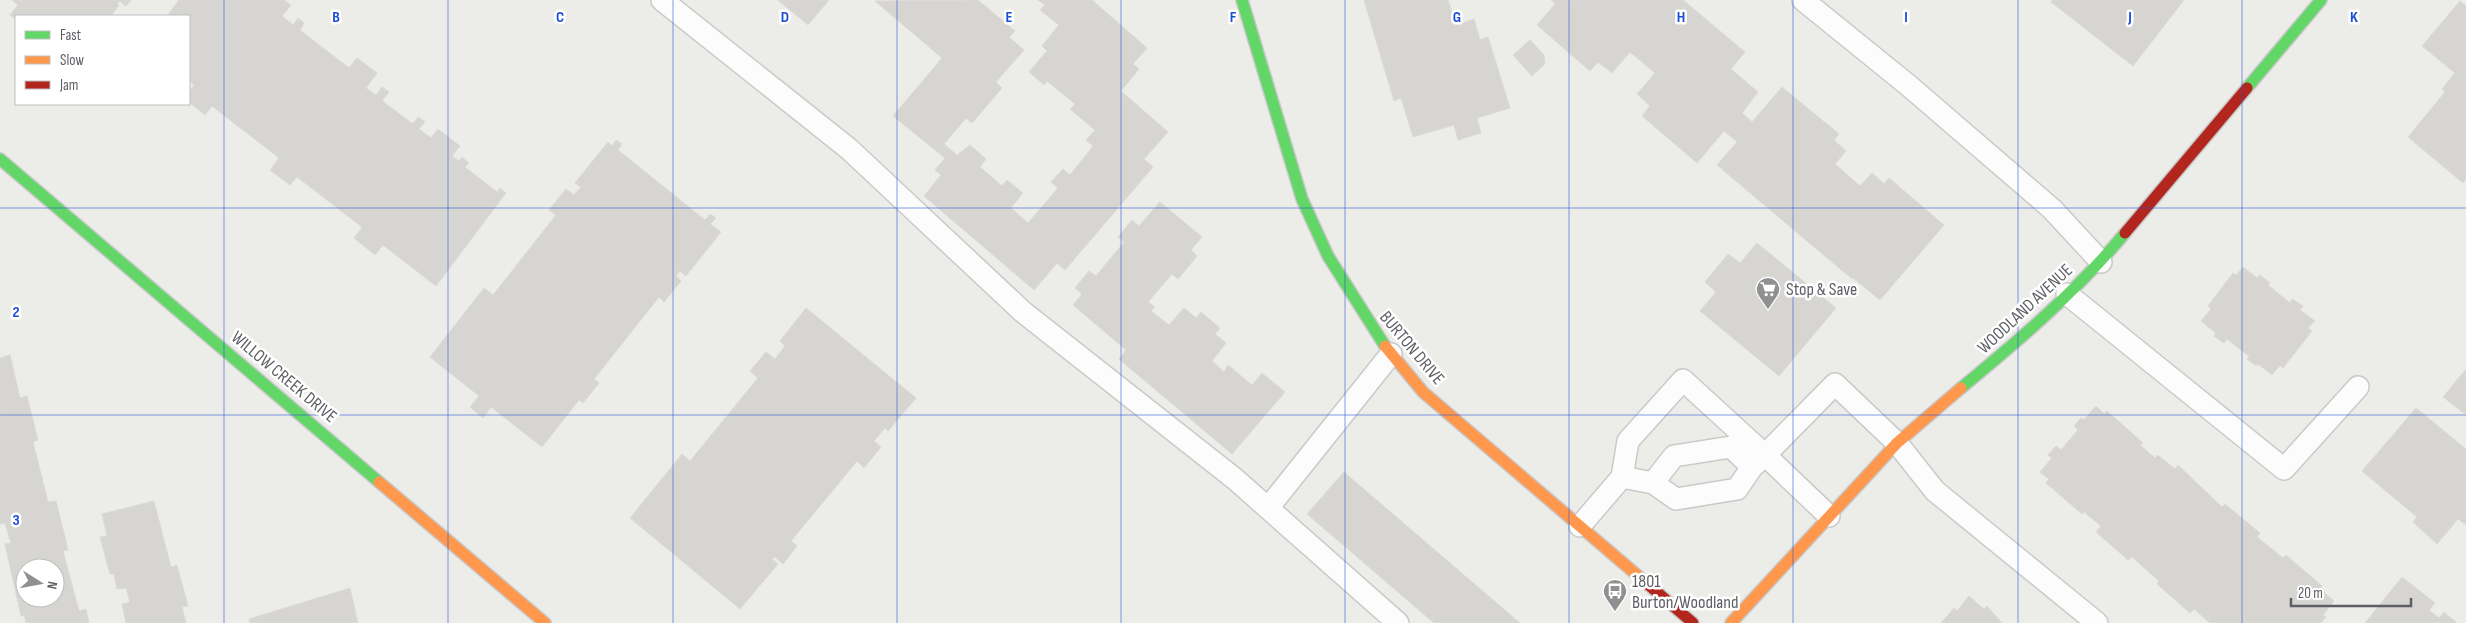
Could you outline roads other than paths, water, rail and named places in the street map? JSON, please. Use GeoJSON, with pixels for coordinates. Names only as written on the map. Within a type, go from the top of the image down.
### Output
{"type":"FeatureCollection","features":[{"type":"Feature","properties":{"kind":"street","name":"BURTON DRIVE"},"geometry":{"type":"LineString","coordinates":[[1242,0],[1292,168],[1314,228],[1343,284],[1391,354],[1423,392],[1693,623]]}},
{"type":"Feature","properties":{"kind":"street","name":"WOODLAND AVENUE"},"geometry":{"type":"LineString","coordinates":[[1731,623],[1897,443],[2015,343],[2101,262],[2321,0]]}},
{"type":"Feature","properties":{"kind":"street","name":"WILLOW CREEK DRIVE"},"geometry":{"type":"LineString","coordinates":[[0,159],[545,623]]}},
{"type":"Feature","properties":{"kind":"lane"},"geometry":{"type":"LineString","coordinates":[[662,0],[848,149],[1023,312],[1235,479],[1398,623]]}},
{"type":"Feature","properties":{"kind":"lane"},"geometry":{"type":"LineString","coordinates":[[1803,0],[1908,85],[2052,209],[2101,262]]}},
{"type":"Feature","properties":{"kind":"lane"},"geometry":{"type":"LineString","coordinates":[[2067,294],[2284,469],[2358,388]]}},
{"type":"Feature","properties":{"kind":"lane"},"geometry":{"type":"LineString","coordinates":[[1268,508],[1391,354]]}},
{"type":"Feature","properties":{"kind":"lane"},"geometry":{"type":"LineString","coordinates":[[1580,526],[1622,477],[1628,441],[1683,380],[1758,461],[1829,516]]}},
{"type":"Feature","properties":{"kind":"lane"},"geometry":{"type":"LineString","coordinates":[[1622,477],[1653,483],[1676,499],[1737,489],[1758,461],[1834,384],[1897,443],[1935,491],[2097,623]]}},
{"type":"Feature","properties":{"kind":"lane"},"geometry":{"type":"LineString","coordinates":[[1653,483],[1674,456],[1731,447],[1758,461]]}},
{"type":"Feature","properties":{"kind":"place","name":"Stop & Save"},"geometry":{"type":"Point","coordinates":[1768,310]}},
{"type":"Feature","properties":{"kind":"place","name":"1801 Burton/Woodland"},"geometry":{"type":"Point","coordinates":[1615,612]}}]}
